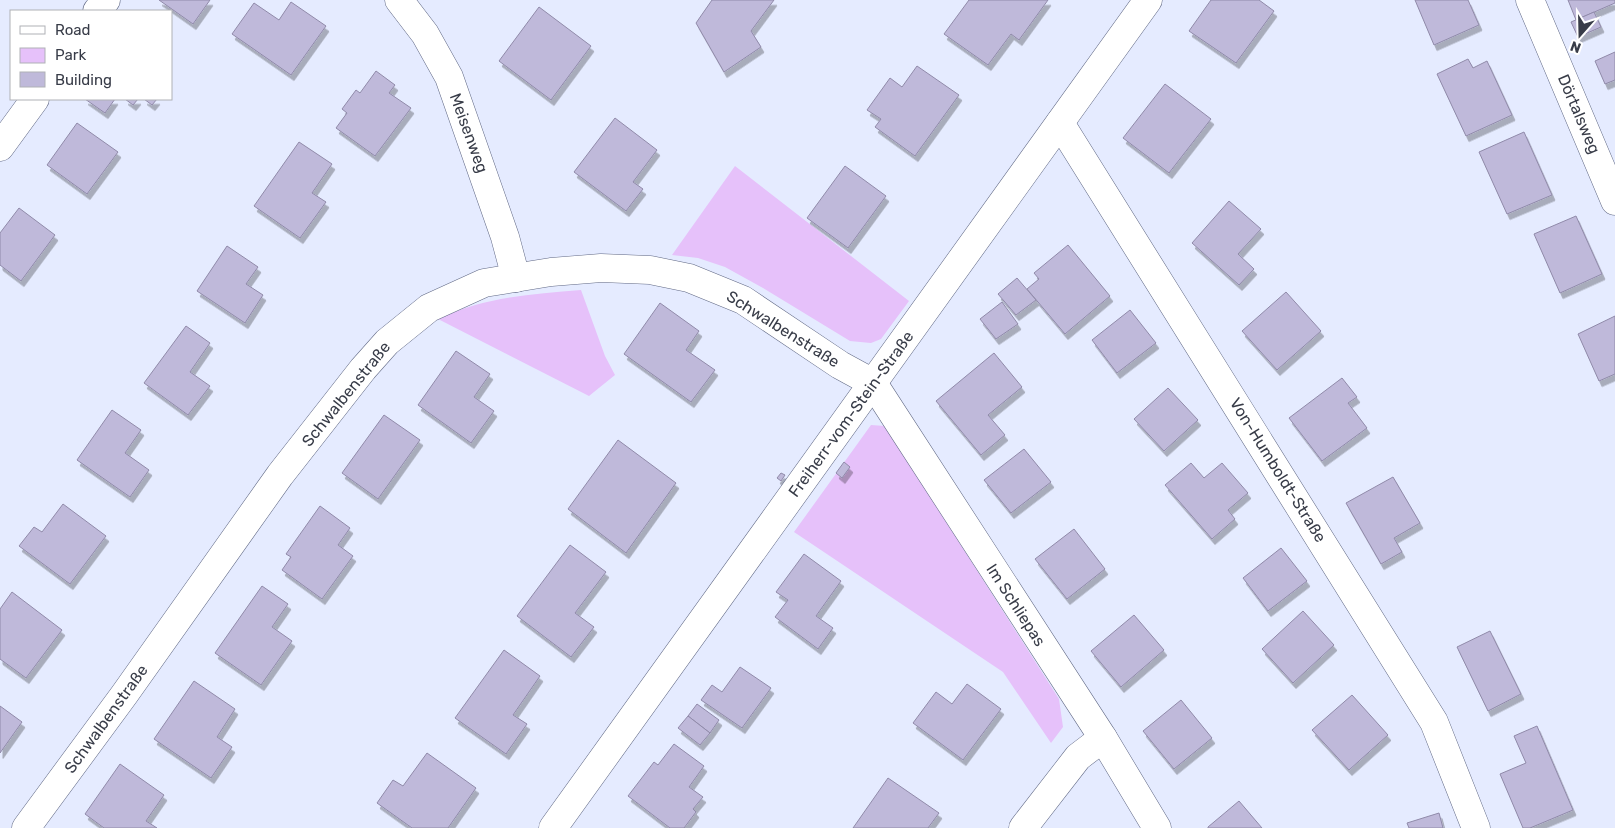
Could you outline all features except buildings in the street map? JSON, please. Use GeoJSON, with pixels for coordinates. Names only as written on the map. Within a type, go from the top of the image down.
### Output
{"type":"FeatureCollection","features":[{"type":"Feature","properties":{"kind":"street","name":"Meisenweg"},"geometry":{"type":"LineString","coordinates":[[399,0],[425,34],[449,77],[505,237],[516,278]]}},
{"type":"Feature","properties":{"kind":"street","name":"Freiherr-vom-Stein-Straße"},"geometry":{"type":"LineString","coordinates":[[553,828],[1148,0]]}},
{"type":"Feature","properties":{"kind":"street","name":"Dörtalsweg"},"geometry":{"type":"LineString","coordinates":[[1530,0],[1615,201]]}},
{"type":"Feature","properties":{"kind":"street"},"geometry":{"type":"LineString","coordinates":[[0,147],[34,100]]}},
{"type":"Feature","properties":{"kind":"street","name":"Von-Humboldt-Straße"},"geometry":{"type":"LineString","coordinates":[[1060,122],[1434,722],[1476,828]]}},
{"type":"Feature","properties":{"kind":"street","name":"Schwalbenstraße"},"geometry":{"type":"LineString","coordinates":[[26,828],[124,695],[280,476],[369,362],[387,342],[429,308],[484,283],[551,272],[601,268],[650,270],[690,278],[743,300],[840,365],[873,383]]}},
{"type":"Feature","properties":{"kind":"street","name":"Im Schliepas"},"geometry":{"type":"LineString","coordinates":[[873,383],[1103,738],[1158,828]]}},
{"type":"Feature","properties":{"kind":"street"},"geometry":{"type":"LineString","coordinates":[[1023,828],[1078,757],[1103,738]]}},
{"type":"Feature","properties":{"kind":"green space"},"geometry":{"type":"Polygon","coordinates":[[[735,166],[909,301],[881,339],[871,343],[850,341],[725,267],[698,258],[672,255],[735,166]]]}},
{"type":"Feature","properties":{"kind":"green space"},"geometry":{"type":"Polygon","coordinates":[[[581,290],[605,356],[615,375],[589,396],[438,319],[490,301],[526,295],[581,290]]]}},
{"type":"Feature","properties":{"kind":"green space"},"geometry":{"type":"Polygon","coordinates":[[[871,425],[885,426],[1059,699],[1063,727],[1051,743],[1003,672],[794,532],[871,425]]]}}]}
